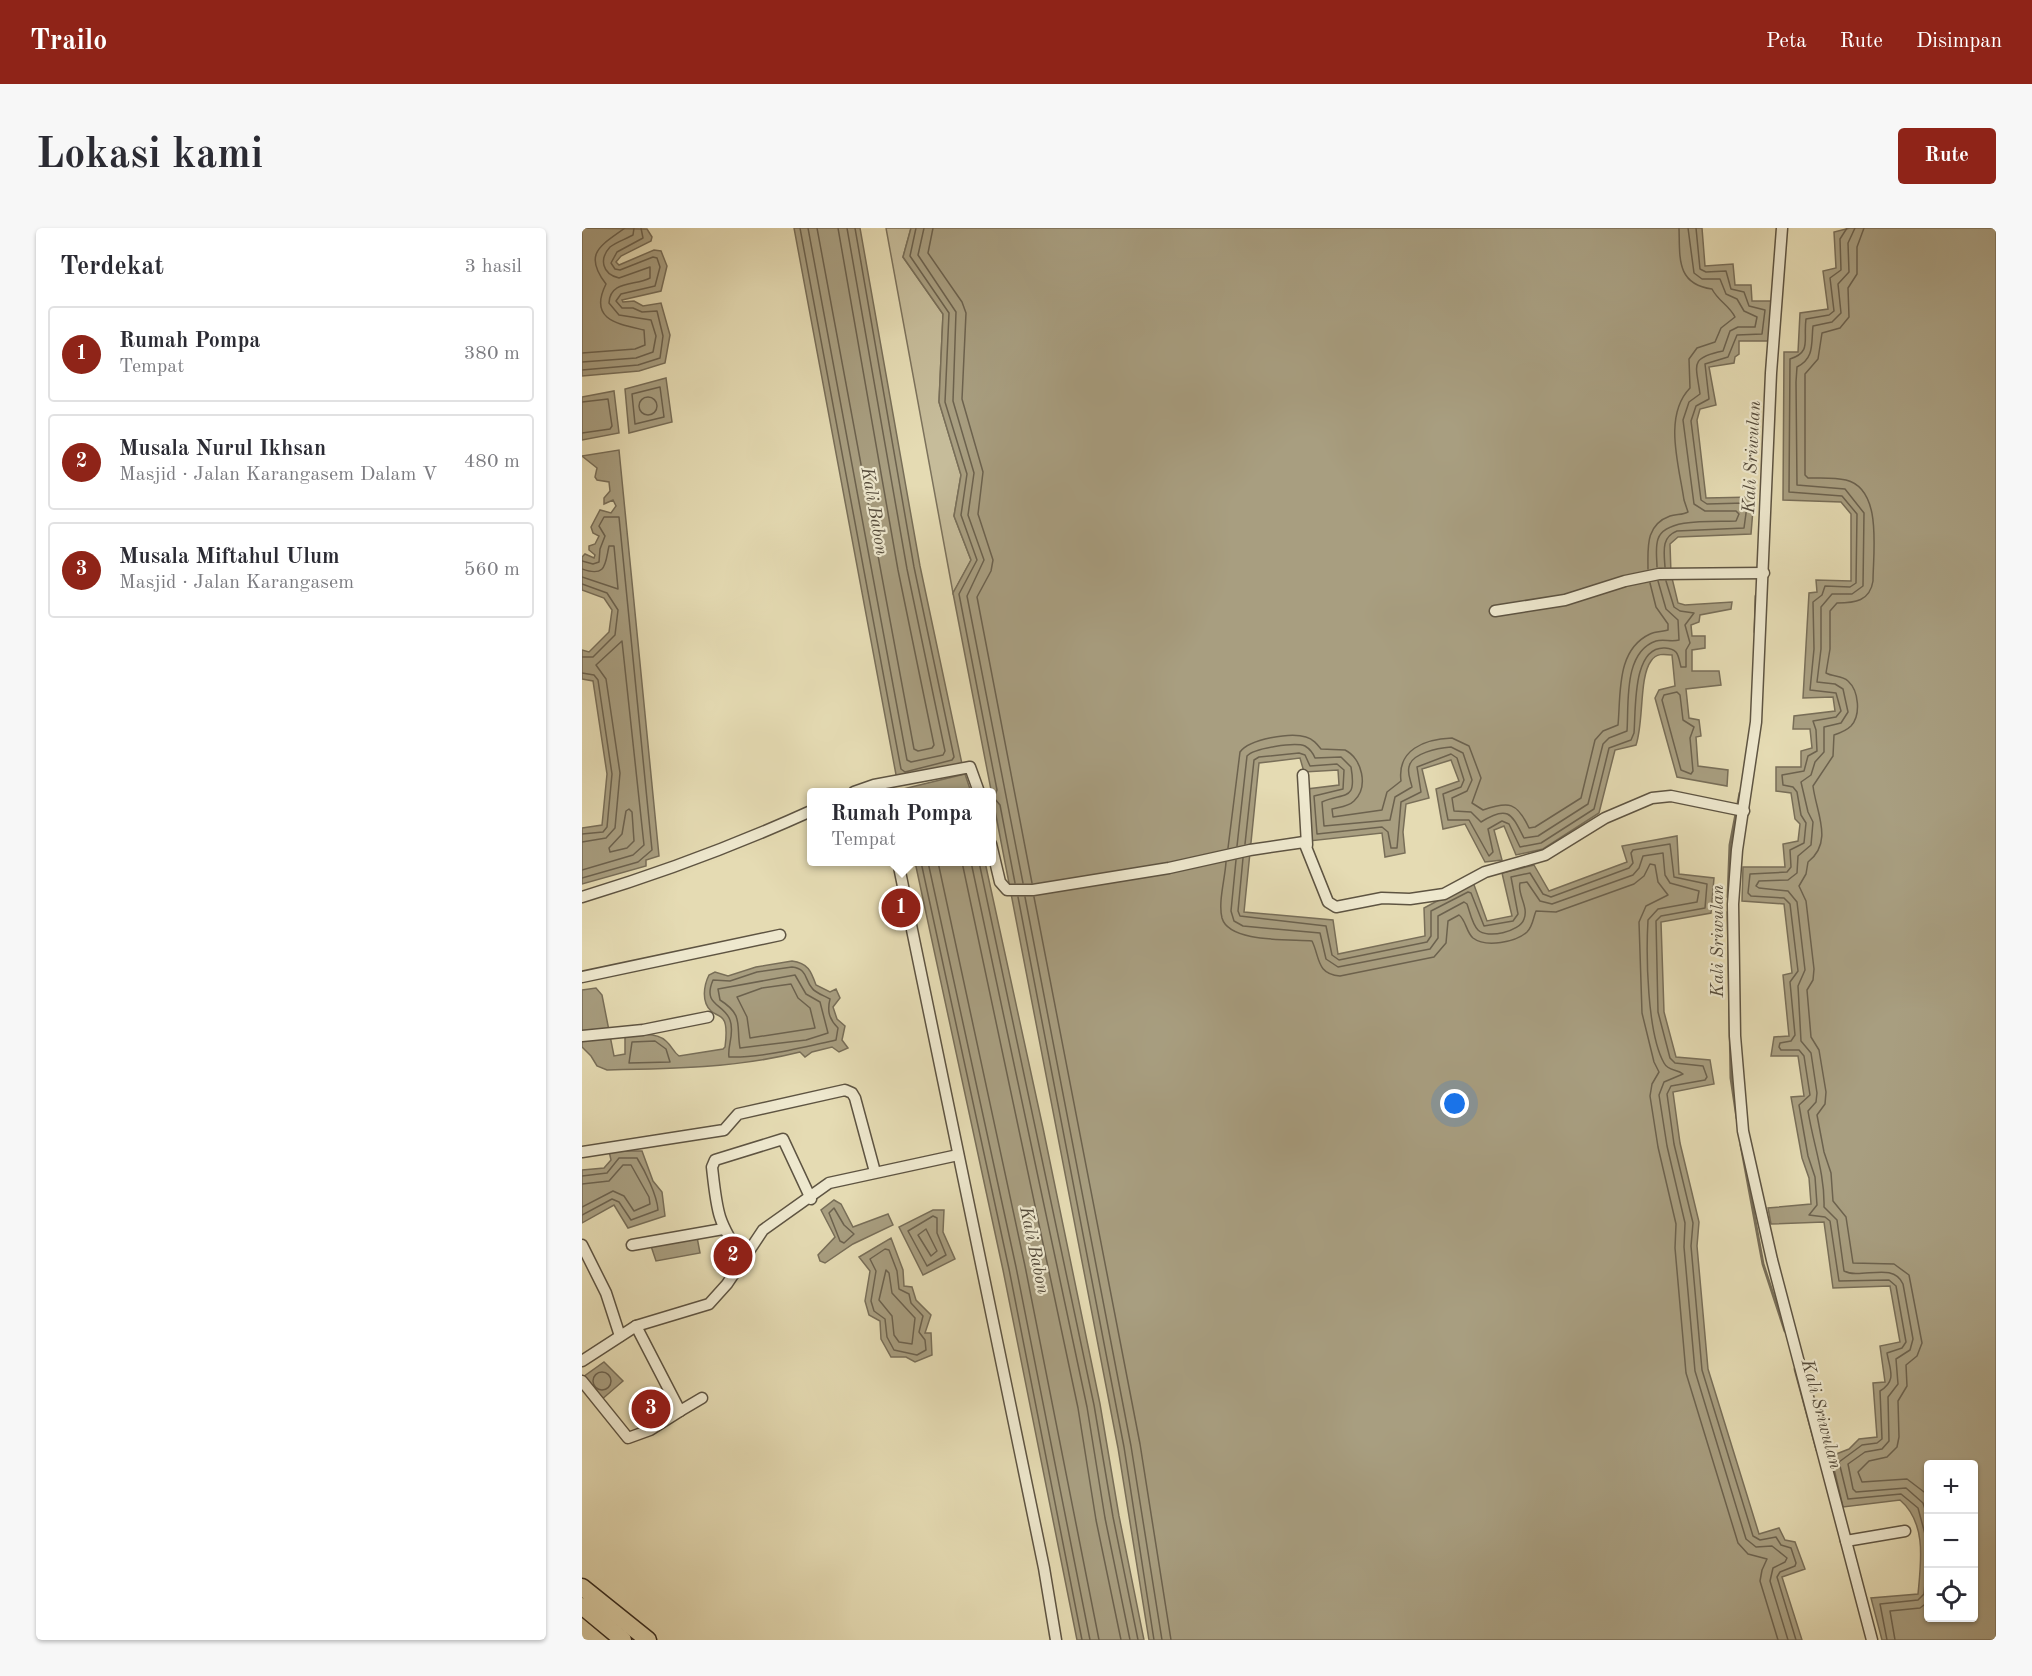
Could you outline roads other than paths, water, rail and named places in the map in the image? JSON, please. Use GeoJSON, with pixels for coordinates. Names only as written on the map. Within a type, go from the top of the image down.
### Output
{"type":"FeatureCollection","features":[{"type":"Feature","properties":{"kind":"highway"},"geometry":{"type":"LineString","coordinates":[[582,1587],[648,1640]]}},
{"type":"Feature","properties":{"kind":"highway"},"geometry":{"type":"LineString","coordinates":[[582,1606],[623,1640]]}},
{"type":"Feature","properties":{"kind":"street"},"geometry":{"type":"LineString","coordinates":[[1782,228],[1771,373],[1756,722],[1737,850],[1733,904],[1734,1036],[1743,1131],[1772,1260],[1872,1640]]}},
{"type":"Feature","properties":{"kind":"street"},"geometry":{"type":"LineString","coordinates":[[1495,611],[1565,600],[1625,581],[1659,574],[1764,573]]}},
{"type":"Feature","properties":{"kind":"street"},"geometry":{"type":"LineString","coordinates":[[885,788],[901,782],[970,767],[978,788]]}},
{"type":"Feature","properties":{"kind":"street"},"geometry":{"type":"LineString","coordinates":[[1303,775],[1307,844],[1328,902],[1336,907],[1382,898],[1410,899],[1444,894],[1485,872],[1545,855],[1605,818],[1652,798],[1671,796],[1744,811]]}},
{"type":"Feature","properties":{"kind":"street"},"geometry":{"type":"LineString","coordinates":[[865,788],[874,785],[880,788]]}},
{"type":"Feature","properties":{"kind":"street"},"geometry":{"type":"LineString","coordinates":[[582,897],[651,876],[734,846],[807,813]]}},
{"type":"Feature","properties":{"kind":"street"},"geometry":{"type":"LineString","coordinates":[[996,865],[1000,882],[1007,890],[1033,890],[1169,868],[1250,850],[1301,842],[1307,844]]}},
{"type":"Feature","properties":{"kind":"street"},"geometry":{"type":"LineString","coordinates":[[898,866],[1044,1568],[1056,1640]]}},
{"type":"Feature","properties":{"kind":"street"},"geometry":{"type":"LineString","coordinates":[[582,977],[780,935]]}},
{"type":"Feature","properties":{"kind":"street"},"geometry":{"type":"LineString","coordinates":[[582,1036],[643,1030],[708,1017]]}},
{"type":"Feature","properties":{"kind":"street"},"geometry":{"type":"LineString","coordinates":[[582,1152],[724,1130],[738,1114],[845,1090],[852,1093],[855,1098],[875,1172]]}},
{"type":"Feature","properties":{"kind":"street"},"geometry":{"type":"LineString","coordinates":[[743,1259],[723,1229],[717,1214],[713,1162],[744,1149],[783,1139],[811,1199]]}},
{"type":"Feature","properties":{"kind":"street"},"geometry":{"type":"LineString","coordinates":[[582,1361],[636,1326],[709,1304],[727,1284],[766,1227],[811,1199],[834,1181],[958,1155]]}},
{"type":"Feature","properties":{"kind":"street"},"geometry":{"type":"LineString","coordinates":[[632,1245],[723,1229]]}},
{"type":"Feature","properties":{"kind":"street"},"geometry":{"type":"LineString","coordinates":[[582,1245],[606,1293],[620,1336]]}},
{"type":"Feature","properties":{"kind":"street"},"geometry":{"type":"LineString","coordinates":[[636,1326],[680,1411]]}},
{"type":"Feature","properties":{"kind":"street"},"geometry":{"type":"LineString","coordinates":[[582,1381],[628,1438],[650,1430],[702,1398]]}},
{"type":"Feature","properties":{"kind":"street"},"geometry":{"type":"LineString","coordinates":[[1846,1541],[1905,1531]]}},
{"type":"Feature","properties":{"kind":"water"},"geometry":{"type":"Polygon","coordinates":[[[582,228],[647,229],[652,237],[651,241],[621,256],[616,262],[619,265],[654,250],[661,251],[667,266],[661,291],[622,300],[623,302],[634,301],[643,306],[661,303],[670,335],[665,363],[639,371],[582,376],[582,228]]]}},
{"type":"Feature","properties":{"kind":"water","name":"Kali Babon"},"geometry":{"type":"Polygon","coordinates":[[[794,228],[860,228],[920,566],[962,764],[897,780],[794,228]]]}},
{"type":"Feature","properties":{"kind":"water"},"geometry":{"type":"Polygon","coordinates":[[[911,228],[1702,228],[1705,266],[1733,264],[1735,285],[1751,285],[1752,301],[1772,301],[1769,341],[1739,341],[1739,354],[1735,357],[1734,363],[1709,367],[1716,405],[1700,409],[1697,420],[1706,498],[1754,497],[1751,534],[1678,537],[1670,544],[1671,574],[1678,603],[1685,605],[1732,602],[1731,609],[1700,615],[1699,622],[1691,625],[1692,636],[1705,636],[1705,648],[1692,650],[1692,671],[1719,671],[1721,685],[1686,689],[1689,718],[1699,720],[1701,736],[1696,737],[1698,766],[1728,770],[1727,786],[1677,777],[1655,698],[1659,690],[1675,686],[1672,655],[1660,655],[1653,658],[1647,668],[1636,745],[1615,750],[1599,813],[1543,849],[1516,855],[1504,826],[1494,830],[1502,860],[1485,862],[1465,824],[1443,829],[1436,789],[1459,781],[1451,760],[1422,769],[1429,798],[1406,804],[1403,832],[1405,853],[1385,857],[1382,833],[1309,841],[1307,789],[1339,785],[1338,770],[1304,772],[1300,758],[1259,763],[1244,912],[1333,920],[1338,954],[1425,936],[1424,908],[1473,882],[1487,921],[1512,916],[1502,873],[1534,865],[1549,891],[1627,862],[1622,846],[1677,836],[1679,874],[1714,878],[1711,913],[1661,922],[1664,1012],[1676,1057],[1710,1060],[1714,1084],[1673,1092],[1680,1143],[1699,1222],[1697,1246],[1708,1369],[1759,1534],[1779,1528],[1785,1540],[1795,1542],[1805,1569],[1782,1577],[1802,1640],[1149,1640],[1118,1448],[996,816],[996,788],[991,788],[953,593],[971,560],[954,516],[961,475],[939,402],[943,314],[903,257],[911,228]]]}},
{"type":"Feature","properties":{"kind":"water"},"geometry":{"type":"Polygon","coordinates":[[[1850,228],[1996,228],[1996,1640],[1882,1640],[1871,1598],[1918,1594],[1921,1556],[1915,1520],[1900,1500],[1843,1507],[1831,1456],[1849,1449],[1859,1439],[1877,1437],[1873,1383],[1885,1382],[1880,1346],[1900,1342],[1890,1286],[1833,1288],[1824,1222],[1771,1224],[1768,1208],[1811,1204],[1809,1178],[1802,1158],[1791,1097],[1804,1096],[1798,1056],[1771,1056],[1774,1037],[1789,1036],[1783,975],[1792,973],[1784,904],[1742,901],[1743,867],[1785,867],[1783,844],[1798,841],[1800,824],[1795,819],[1791,793],[1776,791],[1776,767],[1801,767],[1801,751],[1812,748],[1810,729],[1793,729],[1794,716],[1835,711],[1833,697],[1803,698],[1809,593],[1817,592],[1816,580],[1851,581],[1851,514],[1841,502],[1783,500],[1784,352],[1798,352],[1800,313],[1828,309],[1823,271],[1836,268],[1834,232],[1850,228]]]}},
{"type":"Feature","properties":{"kind":"water"},"geometry":{"type":"Polygon","coordinates":[[[666,378],[672,422],[629,433],[625,389],[666,378]]]}},
{"type":"Feature","properties":{"kind":"water"},"geometry":{"type":"Polygon","coordinates":[[[614,391],[619,433],[582,440],[582,397],[614,391]]]}},
{"type":"Feature","properties":{"kind":"water"},"geometry":{"type":"Polygon","coordinates":[[[619,450],[659,856],[646,860],[646,866],[582,884],[582,828],[602,825],[607,774],[593,681],[582,679],[582,650],[589,652],[609,632],[612,610],[604,598],[582,590],[582,557],[585,554],[594,558],[595,555],[589,550],[589,546],[595,544],[599,536],[593,533],[591,527],[600,510],[611,513],[616,506],[613,500],[604,504],[604,498],[610,491],[609,482],[597,480],[595,477],[597,468],[582,456],[619,450]]]}},
{"type":"Feature","properties":{"kind":"water"},"geometry":{"type":"Polygon","coordinates":[[[965,774],[970,788],[907,788],[965,774]]]}},
{"type":"Feature","properties":{"kind":"water","name":"Kali Babon"},"geometry":{"type":"Polygon","coordinates":[[[916,866],[986,866],[1100,1404],[1119,1516],[1144,1640],[1077,1640],[1003,1270],[916,866]]]}},
{"type":"Feature","properties":{"kind":"water"},"geometry":{"type":"Polygon","coordinates":[[[792,961],[808,968],[816,985],[830,992],[836,989],[840,998],[833,1007],[837,1019],[845,1026],[842,1040],[848,1048],[839,1052],[832,1047],[812,1052],[805,1057],[800,1052],[728,1064],[607,1070],[597,1066],[582,1047],[582,990],[596,988],[602,995],[614,1056],[625,1054],[625,1038],[640,1034],[662,1038],[679,1056],[723,1049],[726,1036],[725,1022],[711,1011],[705,998],[709,975],[715,972],[728,976],[756,967],[792,961]]]}},
{"type":"Feature","properties":{"kind":"water"},"geometry":{"type":"Polygon","coordinates":[[[609,1151],[642,1151],[653,1181],[662,1192],[665,1216],[628,1228],[614,1205],[582,1223],[582,1170],[604,1168],[611,1160],[609,1151]]]}},
{"type":"Feature","properties":{"kind":"water"},"geometry":{"type":"Polygon","coordinates":[[[834,1200],[841,1204],[853,1227],[888,1214],[893,1225],[853,1244],[825,1263],[820,1261],[818,1255],[835,1237],[821,1210],[834,1200]]]}},
{"type":"Feature","properties":{"kind":"water"},"geometry":{"type":"Polygon","coordinates":[[[933,1210],[944,1210],[943,1232],[955,1259],[923,1275],[899,1227],[933,1210]]]}},
{"type":"Feature","properties":{"kind":"water"},"geometry":{"type":"Polygon","coordinates":[[[697,1237],[700,1253],[656,1261],[651,1246],[697,1237]]]}},
{"type":"Feature","properties":{"kind":"water"},"geometry":{"type":"Polygon","coordinates":[[[891,1238],[903,1270],[904,1286],[912,1287],[916,1300],[931,1315],[925,1333],[931,1333],[932,1355],[915,1362],[906,1357],[891,1357],[881,1339],[880,1321],[869,1315],[865,1301],[870,1271],[859,1257],[891,1238]]]}},
{"type":"Feature","properties":{"kind":"water"},"geometry":{"type":"Polygon","coordinates":[[[604,1362],[623,1381],[600,1401],[583,1377],[604,1362]]]}},
{"type":"Feature","properties":{"kind":"waterway","name":"Kali Sriwulan"},"geometry":{"type":"LineString","coordinates":[[1755,632],[1756,596]]}},
{"type":"Feature","properties":{"kind":"waterway","name":"Kali Sriwulan"},"geometry":{"type":"LineString","coordinates":[[1728,897],[1730,845],[1740,793]]}},
{"type":"Feature","properties":{"kind":"waterway","name":"Kali Sriwulan"},"geometry":{"type":"LineString","coordinates":[[1728,912],[1731,1078],[1737,1118]]}},
{"type":"Feature","properties":{"kind":"waterway","name":"Kali Sriwulan"},"geometry":{"type":"LineString","coordinates":[[1741,1145],[1763,1264],[1785,1331]]}},
{"type":"Feature","properties":{"kind":"waterway","name":"Kali Sriwulan"},"geometry":{"type":"LineString","coordinates":[[1795,1369],[1817,1450]]}},
{"type":"Feature","properties":{"kind":"place","name":"Rumah Pompa"},"geometry":{"type":"Point","coordinates":[901,908]}},
{"type":"Feature","properties":{"kind":"place","name":"Musala Nurul Ikhsan"},"geometry":{"type":"Point","coordinates":[733,1256]}},
{"type":"Feature","properties":{"kind":"place","name":"Musala Miftahul Ulum"},"geometry":{"type":"Point","coordinates":[651,1409]}}]}
